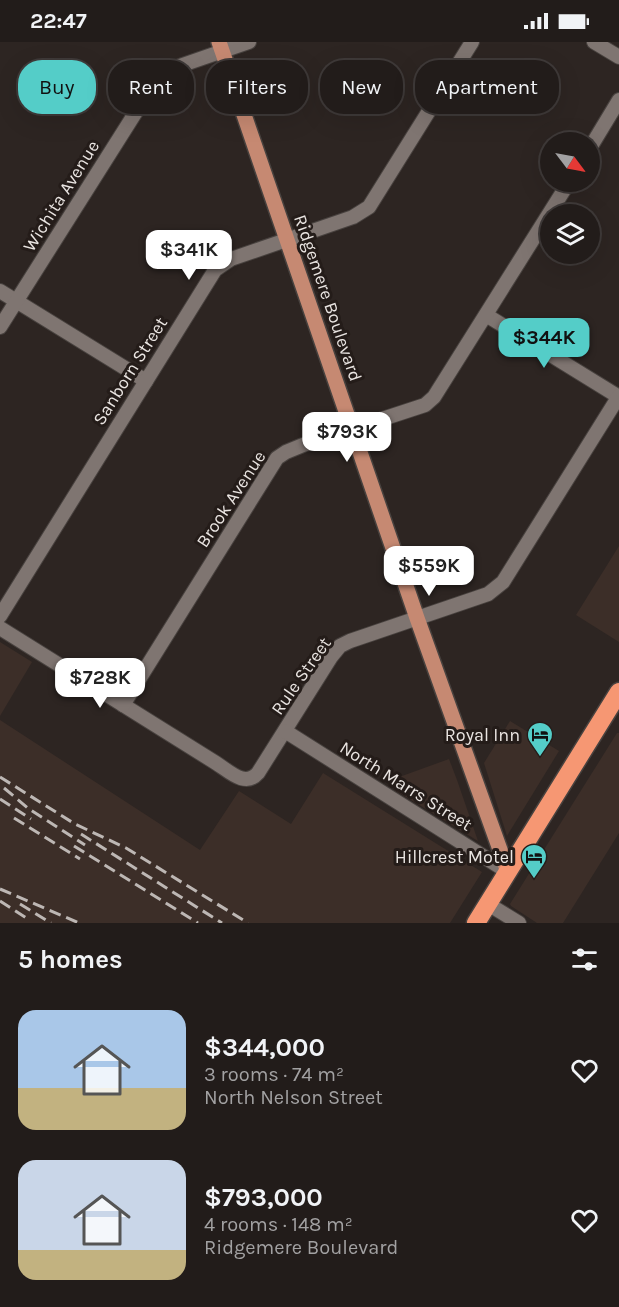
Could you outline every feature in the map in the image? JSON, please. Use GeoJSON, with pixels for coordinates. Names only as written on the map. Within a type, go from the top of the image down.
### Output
{"type":"FeatureCollection","features":[{"type":"Feature","properties":{"kind":"highway"},"geometry":{"type":"LineString","coordinates":[[476,923],[613,714],[619,692]]}},
{"type":"Feature","properties":{"kind":"main road","name":"Ridgemere Boulevard"},"geometry":{"type":"LineString","coordinates":[[221,47],[417,618],[508,872]]}},
{"type":"Feature","properties":{"kind":"street","name":"Wichita Avenue"},"geometry":{"type":"LineString","coordinates":[[0,327],[158,77],[168,70],[221,47],[249,42]]}},
{"type":"Feature","properties":{"kind":"street","name":"Sanborn Street"},"geometry":{"type":"LineString","coordinates":[[0,616],[215,270],[231,259],[353,217],[369,207],[472,42]]}},
{"type":"Feature","properties":{"kind":"street"},"geometry":{"type":"LineString","coordinates":[[594,42],[619,57]]}},
{"type":"Feature","properties":{"kind":"street"},"geometry":{"type":"LineString","coordinates":[[600,132],[619,100]]}},
{"type":"Feature","properties":{"kind":"street","name":"Brook Avenue"},"geometry":{"type":"LineString","coordinates":[[123,705],[277,458],[286,452],[430,401],[442,386],[563,192]]}},
{"type":"Feature","properties":{"kind":"street"},"geometry":{"type":"LineString","coordinates":[[0,291],[146,381]]}},
{"type":"Feature","properties":{"kind":"street"},"geometry":{"type":"LineString","coordinates":[[486,315],[619,397]]}},
{"type":"Feature","properties":{"kind":"street","name":"Rule Street"},"geometry":{"type":"LineString","coordinates":[[123,705],[244,780],[254,778],[340,646],[350,640],[488,594],[503,582],[619,397]]}},
{"type":"Feature","properties":{"kind":"street"},"geometry":{"type":"LineString","coordinates":[[0,628],[123,705]]}},
{"type":"Feature","properties":{"kind":"street","name":"North Marrs Street"},"geometry":{"type":"LineString","coordinates":[[285,731],[508,872]]}},
{"type":"Feature","properties":{"kind":"street"},"geometry":{"type":"LineString","coordinates":[[488,904],[519,923]]}},
{"type":"Feature","properties":{"kind":"shaded area"},"geometry":{"type":"Polygon","coordinates":[[[619,546],[619,642],[576,615],[619,546]]]}},
{"type":"Feature","properties":{"kind":"shaded area"},"geometry":{"type":"Polygon","coordinates":[[[0,642],[32,662],[0,716],[0,642]]]}},
{"type":"Feature","properties":{"kind":"shaded area"},"geometry":{"type":"Polygon","coordinates":[[[0,720],[200,850],[239,791],[291,824],[323,773],[482,872],[450,923],[0,923],[0,720]]]}},
{"type":"Feature","properties":{"kind":"shaded area"},"geometry":{"type":"Polygon","coordinates":[[[510,721],[559,751],[507,836],[484,763],[510,721]]]}},
{"type":"Feature","properties":{"kind":"shaded area"},"geometry":{"type":"Polygon","coordinates":[[[619,733],[619,833],[563,923],[537,923],[510,904],[619,733]]]}},
{"type":"Feature","properties":{"kind":"shaded area"},"geometry":{"type":"Polygon","coordinates":[[[449,759],[478,841],[395,790],[391,780],[449,759]]]}},
{"type":"Feature","properties":{"kind":"railway"},"geometry":{"type":"LineString","coordinates":[[0,777],[75,824],[126,848],[248,923]]}},
{"type":"Feature","properties":{"kind":"railway"},"geometry":{"type":"LineString","coordinates":[[4,788],[29,809],[85,845]]}},
{"type":"Feature","properties":{"kind":"railway"},"geometry":{"type":"LineString","coordinates":[[0,799],[31,819]]}},
{"type":"Feature","properties":{"kind":"railway"},"geometry":{"type":"LineString","coordinates":[[14,818],[80,859]]}},
{"type":"Feature","properties":{"kind":"railway"},"geometry":{"type":"LineString","coordinates":[[81,834],[222,923]]}},
{"type":"Feature","properties":{"kind":"railway"},"geometry":{"type":"LineString","coordinates":[[74,846],[198,923]]}},
{"type":"Feature","properties":{"kind":"railway"},"geometry":{"type":"LineString","coordinates":[[0,889],[79,923]]}},
{"type":"Feature","properties":{"kind":"railway"},"geometry":{"type":"LineString","coordinates":[[0,901],[28,919]]}},
{"type":"Feature","properties":{"kind":"railway"},"geometry":{"type":"LineString","coordinates":[[20,904],[51,923]]}},
{"type":"Feature","properties":{"kind":"place","name":"Royal Inn"},"geometry":{"type":"Point","coordinates":[540,758]}},
{"type":"Feature","properties":{"kind":"place","name":"Hillcrest Motel"},"geometry":{"type":"Point","coordinates":[534,880]}}]}
